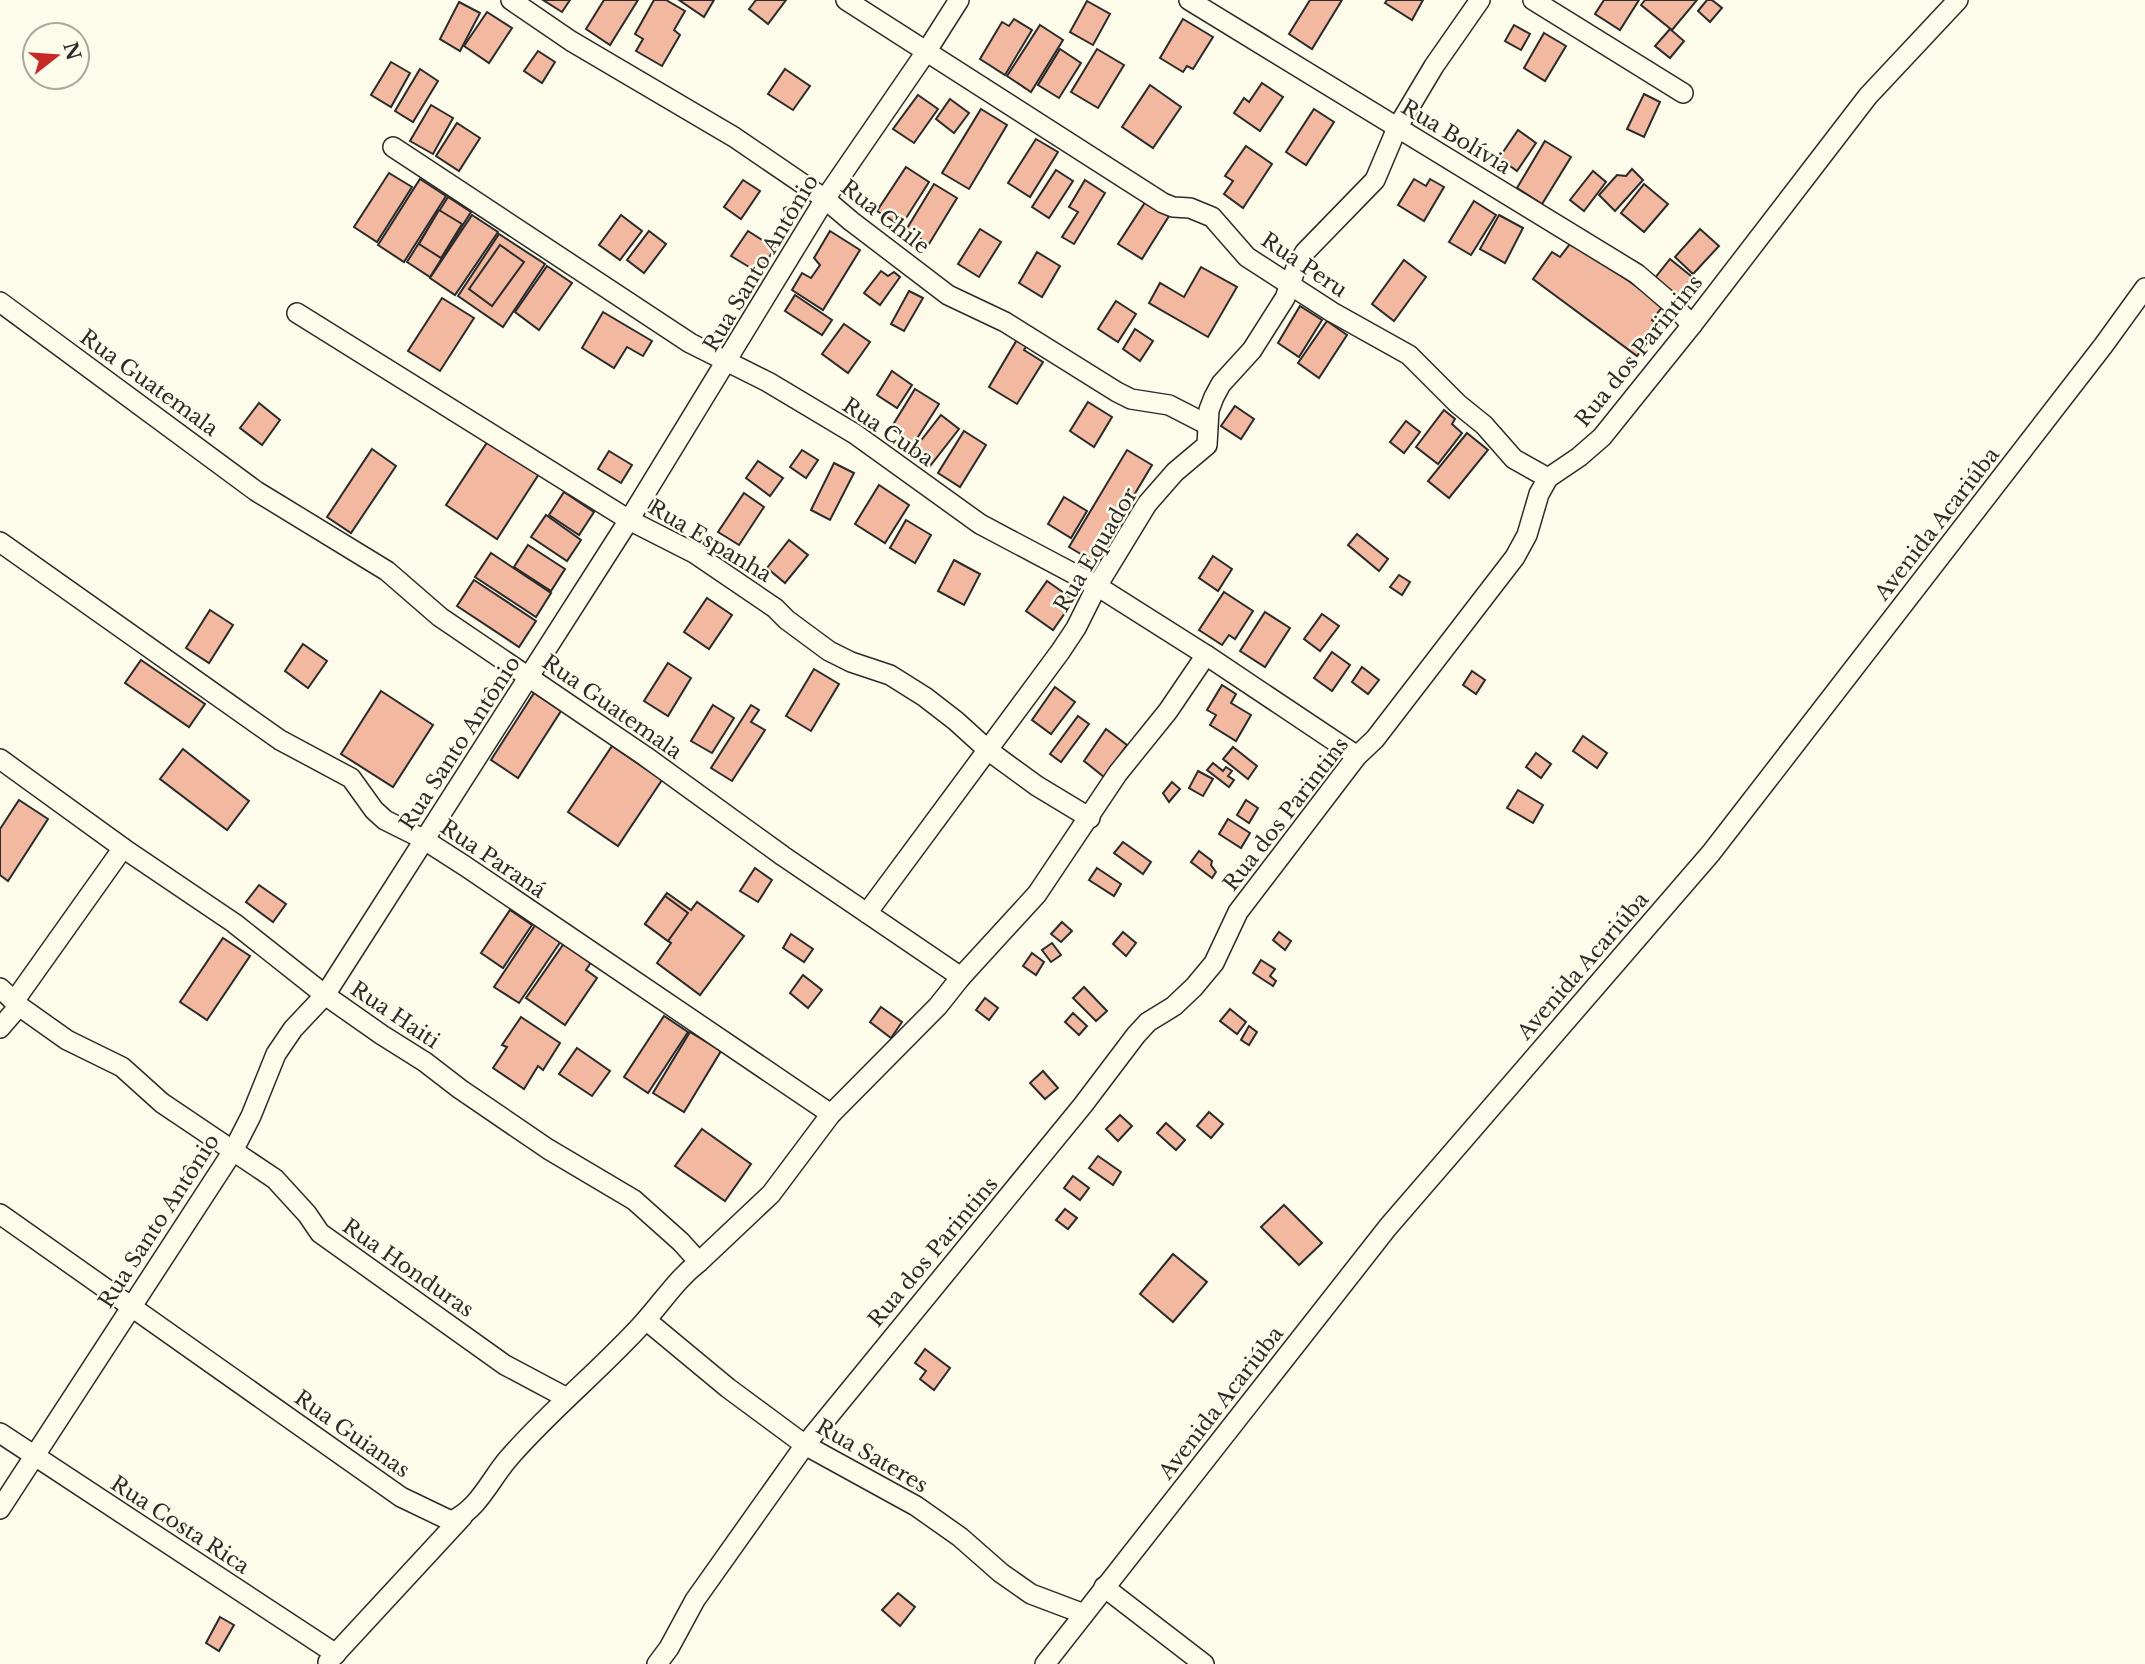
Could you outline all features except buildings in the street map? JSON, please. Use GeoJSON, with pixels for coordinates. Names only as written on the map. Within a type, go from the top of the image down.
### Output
{"type":"FeatureCollection","features":[{"type":"Feature","properties":{"kind":"street","name":"Rua Chile"},"geometry":{"type":"LineString","coordinates":[[511,0],[571,41],[734,137],[825,199],[948,295],[1005,321],[1117,392],[1131,399],[1169,405],[1206,424]]}},
{"type":"Feature","properties":{"kind":"street","name":"Rua Peru"},"geometry":{"type":"LineString","coordinates":[[846,0],[1163,203],[1173,207],[1190,208],[1212,217],[1247,257],[1379,340],[1409,355],[1458,404],[1484,425],[1514,459],[1548,478]]}},
{"type":"Feature","properties":{"kind":"street","name":"Rua Santo Antônio"},"geometry":{"type":"LineString","coordinates":[[0,1509],[233,1151],[251,1116],[276,1054],[293,1029],[325,995],[629,520],[825,199],[959,0]]}},
{"type":"Feature","properties":{"kind":"street","name":"Rua Bolívia"},"geometry":{"type":"LineString","coordinates":[[1189,0],[1637,274],[1692,325]]}},
{"type":"Feature","properties":{"kind":"street","name":"Rua Equador"},"geometry":{"type":"LineString","coordinates":[[867,913],[1060,652],[1147,504],[1175,472],[1207,445],[1206,424],[1209,410],[1221,384],[1252,350],[1285,298],[1297,265],[1313,242],[1375,180],[1397,128],[1434,66],[1480,0]]}},
{"type":"Feature","properties":{"kind":"street"},"geometry":{"type":"LineString","coordinates":[[1533,0],[1683,93]]}},
{"type":"Feature","properties":{"kind":"street","name":"Rua dos Parintins"},"geometry":{"type":"LineString","coordinates":[[657,1664],[669,1648],[695,1600],[805,1445],[1074,1116],[1136,1035],[1148,1022],[1174,1006],[1214,963],[1238,912],[1279,856],[1326,800],[1357,756],[1375,739],[1514,557],[1527,535],[1539,495],[1548,478],[1602,437],[1868,96],[1958,0]]}},
{"type":"Feature","properties":{"kind":"street","name":"Rua Cuba"},"geometry":{"type":"LineString","coordinates":[[393,147],[670,330],[768,382],[855,434],[980,524],[1097,586],[1206,654],[1357,756]]}},
{"type":"Feature","properties":{"kind":"street","name":"Avenida Acariúba"},"geometry":{"type":"LineString","coordinates":[[1045,1664],[1388,1227],[1710,853],[2104,346],[2145,288]]}},
{"type":"Feature","properties":{"kind":"street","name":"Rua Guatemala"},"geometry":{"type":"LineString","coordinates":[[0,302],[256,491],[387,571],[440,617],[961,977]]}},
{"type":"Feature","properties":{"kind":"street","name":"Rua Espanha"},"geometry":{"type":"LineString","coordinates":[[297,313],[629,520],[694,553],[775,608],[830,652],[850,662],[890,675],[925,697],[989,751],[1037,786],[1090,818]]}},
{"type":"Feature","properties":{"kind":"street","name":"Rua Paraná"},"geometry":{"type":"LineString","coordinates":[[0,542],[280,740],[351,778],[374,810],[385,820],[423,839],[831,1114]]}},
{"type":"Feature","properties":{"kind":"street"},"geometry":{"type":"LineString","coordinates":[[331,1659],[463,1516],[508,1459],[646,1320],[666,1294],[771,1194],[831,1114],[938,1006],[1037,894],[1118,773],[1168,711],[1206,654]]}},
{"type":"Feature","properties":{"kind":"street","name":"Rua Haiti"},"geometry":{"type":"LineString","coordinates":[[0,759],[234,923],[325,995],[425,1062],[460,1089],[548,1149],[634,1200],[699,1262]]}},
{"type":"Feature","properties":{"kind":"street"},"geometry":{"type":"LineString","coordinates":[[0,1028],[12,998],[124,848]]}},
{"type":"Feature","properties":{"kind":"street","name":"Rua Honduras"},"geometry":{"type":"LineString","coordinates":[[12,998],[67,1040],[122,1067],[162,1103],[275,1179],[307,1214],[320,1233],[505,1365],[567,1398]]}},
{"type":"Feature","properties":{"kind":"street","name":"Rua Guianas"},"geometry":{"type":"LineString","coordinates":[[0,1214],[401,1497],[451,1521],[463,1516]]}},
{"type":"Feature","properties":{"kind":"street","name":"Rua Sateres"},"geometry":{"type":"LineString","coordinates":[[646,1320],[728,1388],[805,1445],[916,1506],[960,1537],[1001,1573],[1031,1594],[1084,1614]]}},
{"type":"Feature","properties":{"kind":"street","name":"Rua Costa Rica"},"geometry":{"type":"LineString","coordinates":[[0,1433],[331,1659]]}},
{"type":"Feature","properties":{"kind":"street"},"geometry":{"type":"LineString","coordinates":[[1104,1587],[1204,1664]]}}]}
